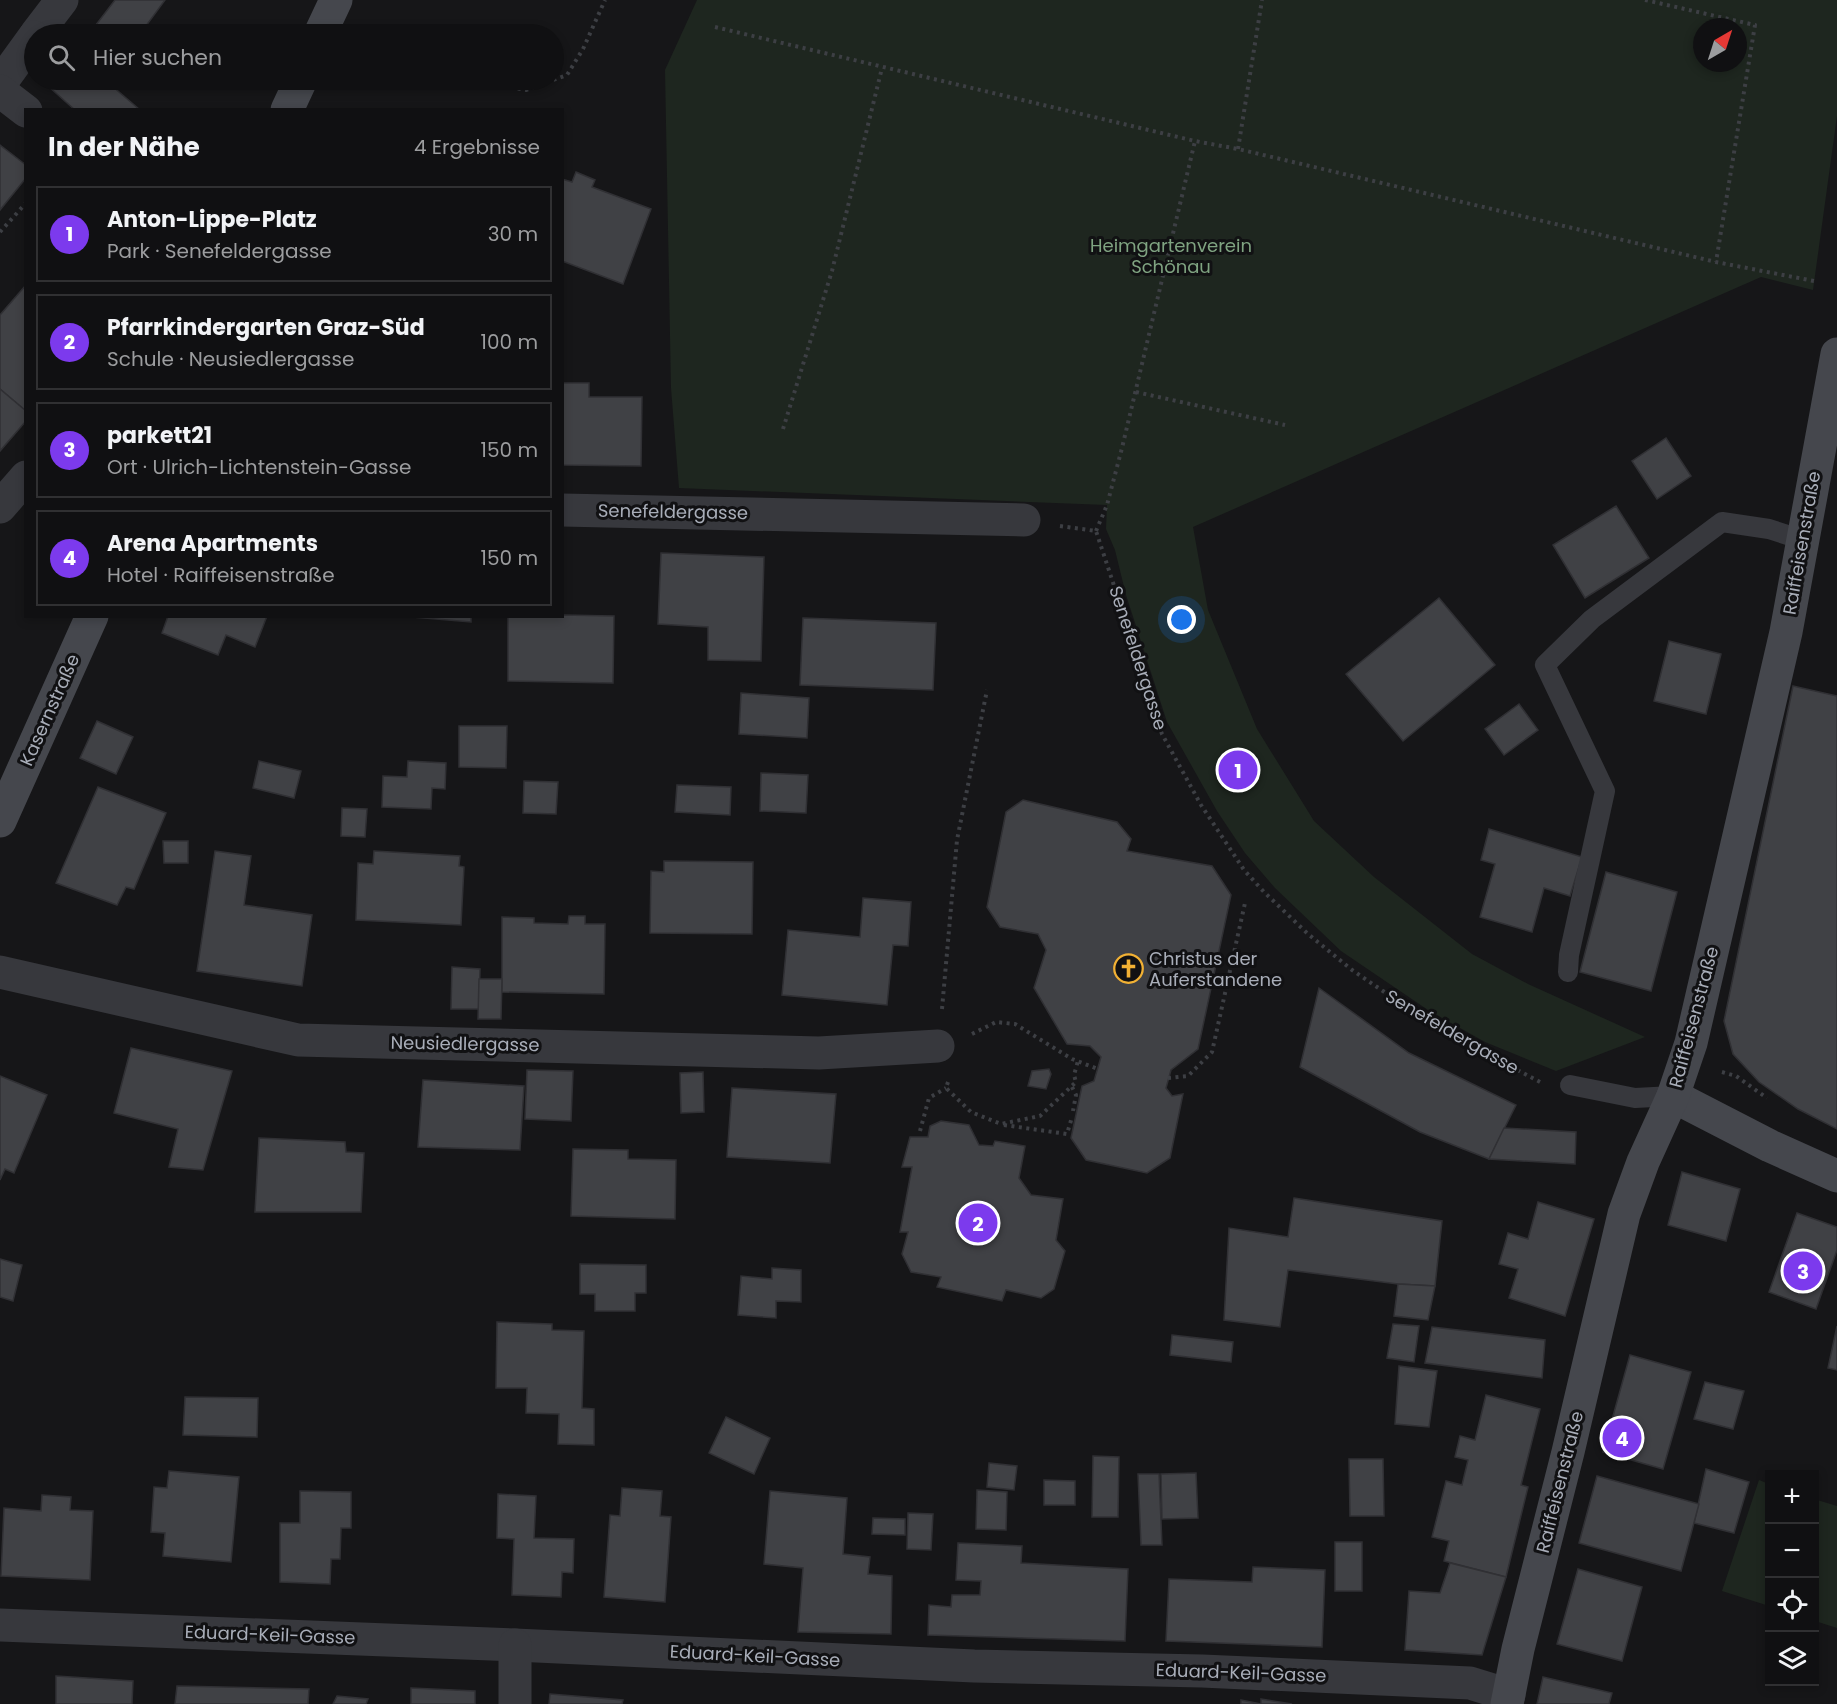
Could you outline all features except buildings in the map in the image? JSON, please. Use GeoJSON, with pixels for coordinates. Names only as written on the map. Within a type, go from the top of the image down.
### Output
{"type":"FeatureCollection","features":[{"type":"Feature","properties":{"kind":"street"},"geometry":{"type":"LineString","coordinates":[[44,24],[62,0]]}},
{"type":"Feature","properties":{"kind":"street"},"geometry":{"type":"LineString","coordinates":[[325,24],[336,0]]}},
{"type":"Feature","properties":{"kind":"street"},"geometry":{"type":"LineString","coordinates":[[0,84],[24,51]]}},
{"type":"Feature","properties":{"kind":"street"},"geometry":{"type":"LineString","coordinates":[[288,108],[296,90]]}},
{"type":"Feature","properties":{"kind":"street"},"geometry":{"type":"LineString","coordinates":[[0,91],[24,109]]}},
{"type":"Feature","properties":{"kind":"street","name":"Raiffeisenstraße"},"geometry":{"type":"LineString","coordinates":[[1508,1699],[1518,1649],[1568,1452],[1624,1214],[1643,1162],[1673,1096],[1691,1043],[1786,632],[1837,354]]}},
{"type":"Feature","properties":{"kind":"street"},"geometry":{"type":"LineString","coordinates":[[0,507],[24,479]]}},
{"type":"Feature","properties":{"kind":"street","name":"Senefeldergasse"},"geometry":{"type":"LineString","coordinates":[[564,510],[1024,520]]}},
{"type":"Feature","properties":{"kind":"street","name":"Kasernstraße"},"geometry":{"type":"LineString","coordinates":[[2,808],[92,618]]}},
{"type":"Feature","properties":{"kind":"street","name":"Neusiedlergasse"},"geometry":{"type":"LineString","coordinates":[[0,972],[298,1040],[819,1053],[944,1060]]}},
{"type":"Feature","properties":{"kind":"street"},"geometry":{"type":"LineString","coordinates":[[1673,1096],[1770,1146],[1837,1176]]}},
{"type":"Feature","properties":{"kind":"street","name":"Eduard-Keil-Gasse"},"geometry":{"type":"LineString","coordinates":[[0,1625],[974,1666],[1202,1671],[1470,1683],[1508,1699]]}},
{"type":"Feature","properties":{"kind":"street"},"geometry":{"type":"LineString","coordinates":[[515,1645],[515,1704]]}},
{"type":"Feature","properties":{"kind":"lane"},"geometry":{"type":"LineString","coordinates":[[1568,972],[1569,955],[1605,791],[1545,665],[1592,620],[1722,522],[1769,529],[1803,540]]}},
{"type":"Feature","properties":{"kind":"lane"},"geometry":{"type":"LineString","coordinates":[[1570,1085],[1635,1098],[1673,1096]]}},
{"type":"Feature","properties":{"kind":"path"},"geometry":{"type":"LineString","coordinates":[[564,76],[567,75],[583,49],[604,0]]}},
{"type":"Feature","properties":{"kind":"path"},"geometry":{"type":"LineString","coordinates":[[1238,149],[1262,0]]}},
{"type":"Feature","properties":{"kind":"path"},"geometry":{"type":"LineString","coordinates":[[1645,0],[1755,25],[1716,262]]}},
{"type":"Feature","properties":{"kind":"path"},"geometry":{"type":"LineString","coordinates":[[715,27],[1716,262],[1814,282]]}},
{"type":"Feature","properties":{"kind":"path"},"geometry":{"type":"LineString","coordinates":[[783,429],[832,271],[882,68]]}},
{"type":"Feature","properties":{"kind":"path"},"geometry":{"type":"LineString","coordinates":[[1024,520],[1096,531],[1107,505],[1136,392],[1195,141]]}},
{"type":"Feature","properties":{"kind":"path"},"geometry":{"type":"LineString","coordinates":[[0,232],[24,205]]}},
{"type":"Feature","properties":{"kind":"path"},"geometry":{"type":"LineString","coordinates":[[1136,392],[1285,425]]}},
{"type":"Feature","properties":{"kind":"path","name":"Senefeldergasse"},"geometry":{"type":"LineString","coordinates":[[1096,531],[1123,613],[1138,671],[1162,734],[1201,805],[1244,870],[1308,934],[1352,970],[1433,1025],[1540,1082],[1570,1085]]}},
{"type":"Feature","properties":{"kind":"path"},"geometry":{"type":"LineString","coordinates":[[987,690],[957,840],[944,1060],[946,1088],[970,1112],[1001,1125],[1067,1134],[1072,1117]]}},
{"type":"Feature","properties":{"kind":"path"},"geometry":{"type":"LineString","coordinates":[[1168,1078],[1188,1076],[1212,1052],[1245,903]]}},
{"type":"Feature","properties":{"kind":"path"},"geometry":{"type":"LineString","coordinates":[[944,1060],[967,1037],[996,1022],[1015,1024],[1072,1059],[1098,1069]]}},
{"type":"Feature","properties":{"kind":"path"},"geometry":{"type":"LineString","coordinates":[[1001,1125],[1040,1116],[1076,1082],[1074,1075],[1078,1061]]}},
{"type":"Feature","properties":{"kind":"path"},"geometry":{"type":"LineString","coordinates":[[1072,1087],[1076,1095],[1073,1110]]}},
{"type":"Feature","properties":{"kind":"path"},"geometry":{"type":"LineString","coordinates":[[920,1131],[929,1098],[946,1088]]}},
{"type":"Feature","properties":{"kind":"green space","name":"Heimgartenverein Schönau"},"geometry":{"type":"Polygon","coordinates":[[[697,0],[1837,0],[1837,116],[1813,290],[1761,277],[1193,527],[1208,610],[1257,729],[1314,821],[1374,877],[1472,954],[1528,984],[1645,1037],[1556,1071],[1485,1042],[1428,1010],[1341,951],[1275,888],[1245,853],[1217,811],[1167,722],[1126,595],[1115,550],[1106,529],[1107,505],[679,488],[671,388],[665,70],[697,0]]]}},
{"type":"Feature","properties":{"kind":"green space"},"geometry":{"type":"Polygon","coordinates":[[[1759,1480],[1765,1482],[1765,1605],[1722,1591],[1759,1480]]]}},
{"type":"Feature","properties":{"kind":"green space"},"geometry":{"type":"Polygon","coordinates":[[[1819,1501],[1837,1506],[1837,1628],[1819,1622],[1819,1501]]]}},
{"type":"Feature","properties":{"kind":"place","name":"Anton-Lippe-Platz"},"geometry":{"type":"Point","coordinates":[1238,770]}},
{"type":"Feature","properties":{"kind":"place","name":"Christus der Auferstandene"},"geometry":{"type":"Point","coordinates":[1128,969]}},
{"type":"Feature","properties":{"kind":"place","name":"Pfarrkindergarten Graz-Süd"},"geometry":{"type":"Point","coordinates":[978,1223]}},
{"type":"Feature","properties":{"kind":"place","name":"parkett21"},"geometry":{"type":"Point","coordinates":[1803,1271]}},
{"type":"Feature","properties":{"kind":"place","name":"Arena Apartments"},"geometry":{"type":"Point","coordinates":[1622,1438]}}]}
